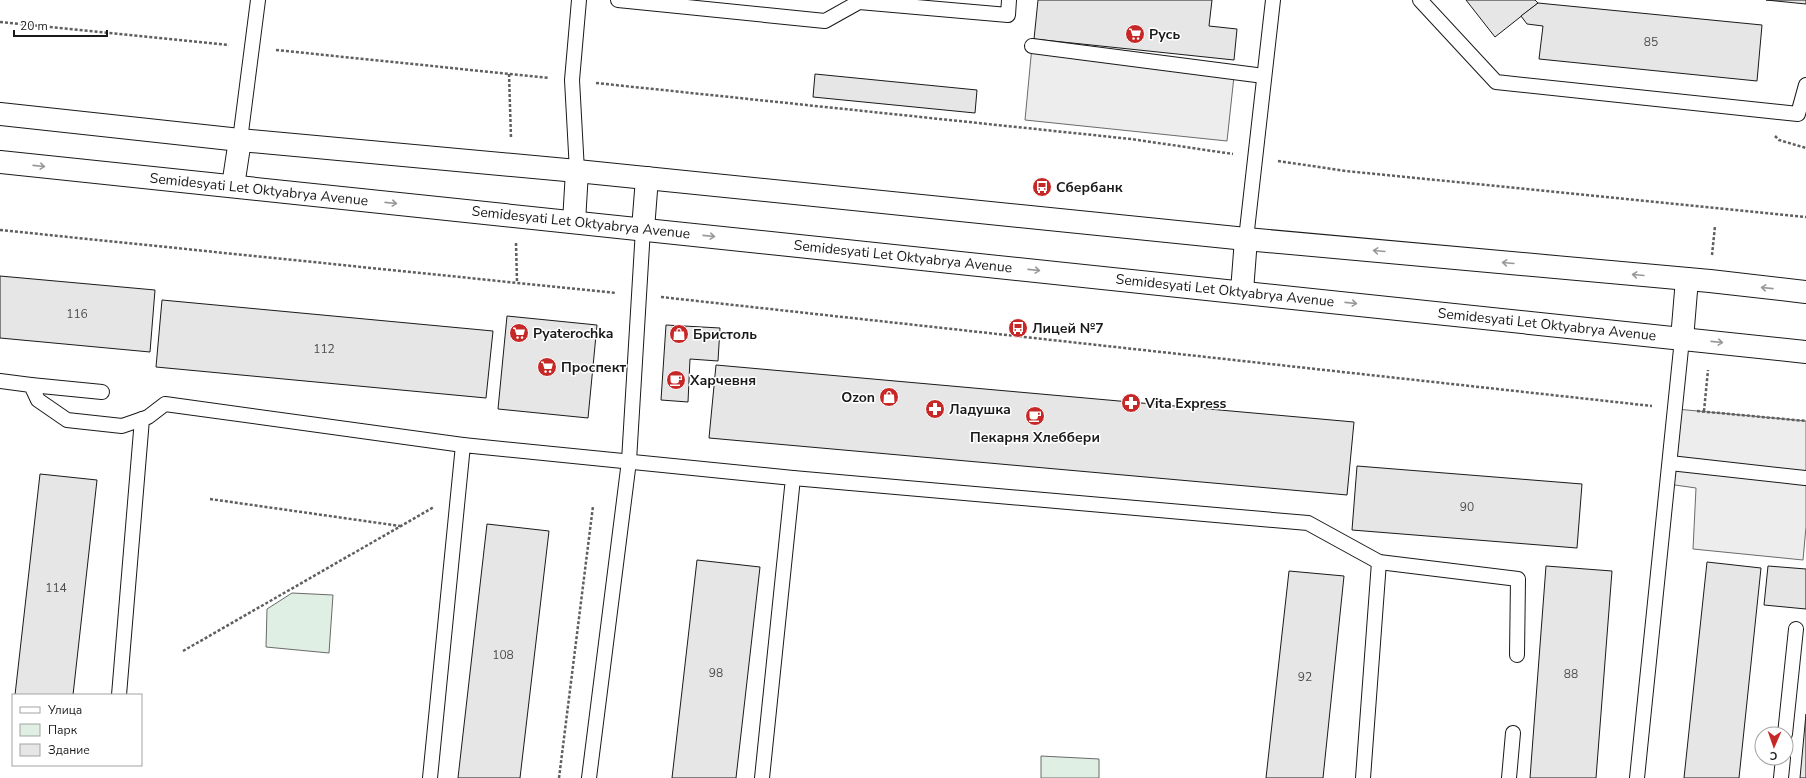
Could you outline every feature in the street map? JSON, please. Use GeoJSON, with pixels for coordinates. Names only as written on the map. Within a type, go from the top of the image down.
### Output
{"type":"FeatureCollection","features":[{"type":"Feature","properties":{"kind":"main road"},"geometry":{"type":"LineString","coordinates":[[0,114],[240,140],[577,171],[1246,239],[1687,279],[1806,292]]}},
{"type":"Feature","properties":{"kind":"main road"},"geometry":{"type":"LineString","coordinates":[[233,186],[240,140]]}},
{"type":"Feature","properties":{"kind":"main road","name":"Semidesyati Let Oktyabrya Avenue"},"geometry":{"type":"LineString","coordinates":[[0,162],[1242,291],[1806,352]]}},
{"type":"Feature","properties":{"kind":"main road"},"geometry":{"type":"LineString","coordinates":[[574,222],[577,171]]}},
{"type":"Feature","properties":{"kind":"main road"},"geometry":{"type":"LineString","coordinates":[[643,229],[647,178]]}},
{"type":"Feature","properties":{"kind":"main road"},"geometry":{"type":"LineString","coordinates":[[1242,291],[1246,239]]}},
{"type":"Feature","properties":{"kind":"main road"},"geometry":{"type":"LineString","coordinates":[[1682,339],[1687,279]]}},
{"type":"Feature","properties":{"kind":"lane"},"geometry":{"type":"LineString","coordinates":[[240,140],[258,0]]}},
{"type":"Feature","properties":{"kind":"lane"},"geometry":{"type":"LineString","coordinates":[[577,171],[572,80],[579,0]]}},
{"type":"Feature","properties":{"kind":"lane"},"geometry":{"type":"LineString","coordinates":[[618,0],[824,21],[859,1],[1008,15],[1009,0]]}},
{"type":"Feature","properties":{"kind":"lane"},"geometry":{"type":"LineString","coordinates":[[1246,239],[1273,0]]}},
{"type":"Feature","properties":{"kind":"lane"},"geometry":{"type":"LineString","coordinates":[[1420,0],[1496,82],[1798,114],[1806,85]]}},
{"type":"Feature","properties":{"kind":"lane"},"geometry":{"type":"LineString","coordinates":[[1032,46],[1264,76]]}},
{"type":"Feature","properties":{"kind":"lane"},"geometry":{"type":"LineString","coordinates":[[589,778],[629,461],[643,229]]}},
{"type":"Feature","properties":{"kind":"lane"},"geometry":{"type":"LineString","coordinates":[[1637,778],[1682,339]]}},
{"type":"Feature","properties":{"kind":"lane"},"geometry":{"type":"LineString","coordinates":[[0,382],[102,392]]}},
{"type":"Feature","properties":{"kind":"lane"},"geometry":{"type":"LineString","coordinates":[[31,385],[38,400],[67,420],[122,426],[148,417],[165,404],[463,445],[793,478],[1308,524],[1380,562],[1518,579],[1517,655]]}},
{"type":"Feature","properties":{"kind":"lane"},"geometry":{"type":"LineString","coordinates":[[120,694],[142,419]]}},
{"type":"Feature","properties":{"kind":"lane"},"geometry":{"type":"LineString","coordinates":[[430,778],[463,445]]}},
{"type":"Feature","properties":{"kind":"lane"},"geometry":{"type":"LineString","coordinates":[[1670,463],[1805,478]]}},
{"type":"Feature","properties":{"kind":"lane"},"geometry":{"type":"LineString","coordinates":[[762,778],[793,478]]}},
{"type":"Feature","properties":{"kind":"lane"},"geometry":{"type":"LineString","coordinates":[[1363,778],[1380,562]]}},
{"type":"Feature","properties":{"kind":"lane"},"geometry":{"type":"LineString","coordinates":[[1786,726],[1796,630]]}},
{"type":"Feature","properties":{"kind":"lane"},"geometry":{"type":"LineString","coordinates":[[1509,778],[1513,733]]}},
{"type":"Feature","properties":{"kind":"lane"},"geometry":{"type":"LineString","coordinates":[[1781,778],[1782,766]]}},
{"type":"Feature","properties":{"kind":"path"},"geometry":{"type":"LineString","coordinates":[[0,22],[1131,139],[1346,171],[1806,217]]}},
{"type":"Feature","properties":{"kind":"path"},"geometry":{"type":"LineString","coordinates":[[0,230],[639,295],[1676,409],[1806,421]]}},
{"type":"Feature","properties":{"kind":"path"},"geometry":{"type":"LineString","coordinates":[[183,651],[458,493]]}},
{"type":"Feature","properties":{"kind":"path"},"geometry":{"type":"LineString","coordinates":[[210,499],[400,526]]}},
{"type":"Feature","properties":{"kind":"path"},"geometry":{"type":"LineString","coordinates":[[559,778],[593,506]]}},
{"type":"Feature","properties":{"kind":"green space"},"geometry":{"type":"Polygon","coordinates":[[[292,593],[333,595],[329,653],[266,647],[267,609],[292,593]]]}},
{"type":"Feature","properties":{"kind":"green space"},"geometry":{"type":"Polygon","coordinates":[[[1041,756],[1099,759],[1099,778],[1041,778],[1041,756]]]}},
{"type":"Feature","properties":{"kind":"shaded area"},"geometry":{"type":"Polygon","coordinates":[[[1032,46],[1235,67],[1227,141],[1025,120],[1032,46]]]}},
{"type":"Feature","properties":{"kind":"shaded area"},"geometry":{"type":"Polygon","coordinates":[[[1676,409],[1806,421],[1806,527],[1803,560],[1693,549],[1696,488],[1668,484],[1676,409]]]}},
{"type":"Feature","properties":{"kind":"building","name":"Русь"},"geometry":{"type":"Polygon","coordinates":[[[1038,0],[1212,0],[1209,26],[1237,29],[1234,60],[1034,39],[1038,0]]]}},
{"type":"Feature","properties":{"kind":"building"},"geometry":{"type":"Polygon","coordinates":[[[1466,0],[1535,0],[1538,3],[1495,37],[1466,0]]]}},
{"type":"Feature","properties":{"kind":"building"},"geometry":{"type":"Polygon","coordinates":[[[1766,0],[1806,0],[1806,4],[1766,0]]]}},
{"type":"Feature","properties":{"kind":"building"},"geometry":{"type":"Polygon","coordinates":[[[1538,3],[1762,25],[1757,81],[1539,59],[1543,26],[1527,24],[1521,16],[1538,3]]]}},
{"type":"Feature","properties":{"kind":"building"},"geometry":{"type":"Polygon","coordinates":[[[815,74],[977,90],[975,113],[813,97],[815,74]]]}},
{"type":"Feature","properties":{"kind":"building"},"geometry":{"type":"Polygon","coordinates":[[[0,276],[155,290],[150,352],[0,338],[0,276]]]}},
{"type":"Feature","properties":{"kind":"building"},"geometry":{"type":"Polygon","coordinates":[[[162,300],[493,331],[486,398],[156,367],[162,300]]]}},
{"type":"Feature","properties":{"kind":"building","name":"Проспект"},"geometry":{"type":"Polygon","coordinates":[[[507,316],[597,325],[588,418],[498,409],[507,316]]]}},
{"type":"Feature","properties":{"kind":"building","name":"Харчевня"},"geometry":{"type":"Polygon","coordinates":[[[666,325],[720,328],[718,361],[690,359],[688,402],[661,400],[666,325]]]}},
{"type":"Feature","properties":{"kind":"building"},"geometry":{"type":"Polygon","coordinates":[[[716,365],[1354,422],[1347,495],[709,438],[716,365]]]}},
{"type":"Feature","properties":{"kind":"building"},"geometry":{"type":"Polygon","coordinates":[[[1357,466],[1582,484],[1577,548],[1352,530],[1357,466]]]}},
{"type":"Feature","properties":{"kind":"building"},"geometry":{"type":"Polygon","coordinates":[[[40,474],[97,480],[73,694],[15,694],[40,474]]]}},
{"type":"Feature","properties":{"kind":"building"},"geometry":{"type":"Polygon","coordinates":[[[487,524],[549,531],[520,778],[458,778],[487,524]]]}},
{"type":"Feature","properties":{"kind":"building"},"geometry":{"type":"Polygon","coordinates":[[[697,560],[760,567],[736,778],[672,778],[697,560]]]}},
{"type":"Feature","properties":{"kind":"building"},"geometry":{"type":"Polygon","coordinates":[[[1707,562],[1761,568],[1739,778],[1684,778],[1707,562]]]}},
{"type":"Feature","properties":{"kind":"building"},"geometry":{"type":"Polygon","coordinates":[[[1546,566],[1612,571],[1596,778],[1530,778],[1546,566]]]}},
{"type":"Feature","properties":{"kind":"building"},"geometry":{"type":"Polygon","coordinates":[[[1768,566],[1806,569],[1806,609],[1764,605],[1768,566]]]}},
{"type":"Feature","properties":{"kind":"building"},"geometry":{"type":"Polygon","coordinates":[[[1289,571],[1344,576],[1323,778],[1266,778],[1289,571]]]}},
{"type":"Feature","properties":{"kind":"building"},"geometry":{"type":"Polygon","coordinates":[[[1806,714],[1806,778],[1800,778],[1806,714]]]}},
{"type":"Feature","properties":{"kind":"place","name":"Русь"},"geometry":{"type":"Point","coordinates":[1135,34]}},
{"type":"Feature","properties":{"kind":"place","name":"Сбербанк"},"geometry":{"type":"Point","coordinates":[1042,187]}},
{"type":"Feature","properties":{"kind":"place","name":"Лицей №7"},"geometry":{"type":"Point","coordinates":[1018,328]}},
{"type":"Feature","properties":{"kind":"place","name":"Pyaterochka"},"geometry":{"type":"Point","coordinates":[519,333]}},
{"type":"Feature","properties":{"kind":"place","name":"Бристоль"},"geometry":{"type":"Point","coordinates":[679,334]}},
{"type":"Feature","properties":{"kind":"place","name":"Проспект"},"geometry":{"type":"Point","coordinates":[547,367]}},
{"type":"Feature","properties":{"kind":"place","name":"Харчевня"},"geometry":{"type":"Point","coordinates":[676,380]}},
{"type":"Feature","properties":{"kind":"place","name":"Ozon"},"geometry":{"type":"Point","coordinates":[889,397]}},
{"type":"Feature","properties":{"kind":"place","name":"Vita Express"},"geometry":{"type":"Point","coordinates":[1131,403]}},
{"type":"Feature","properties":{"kind":"place","name":"Ладушка"},"geometry":{"type":"Point","coordinates":[935,409]}},
{"type":"Feature","properties":{"kind":"place","name":"Пекарня Хлеббери"},"geometry":{"type":"Point","coordinates":[1035,416]}}]}
